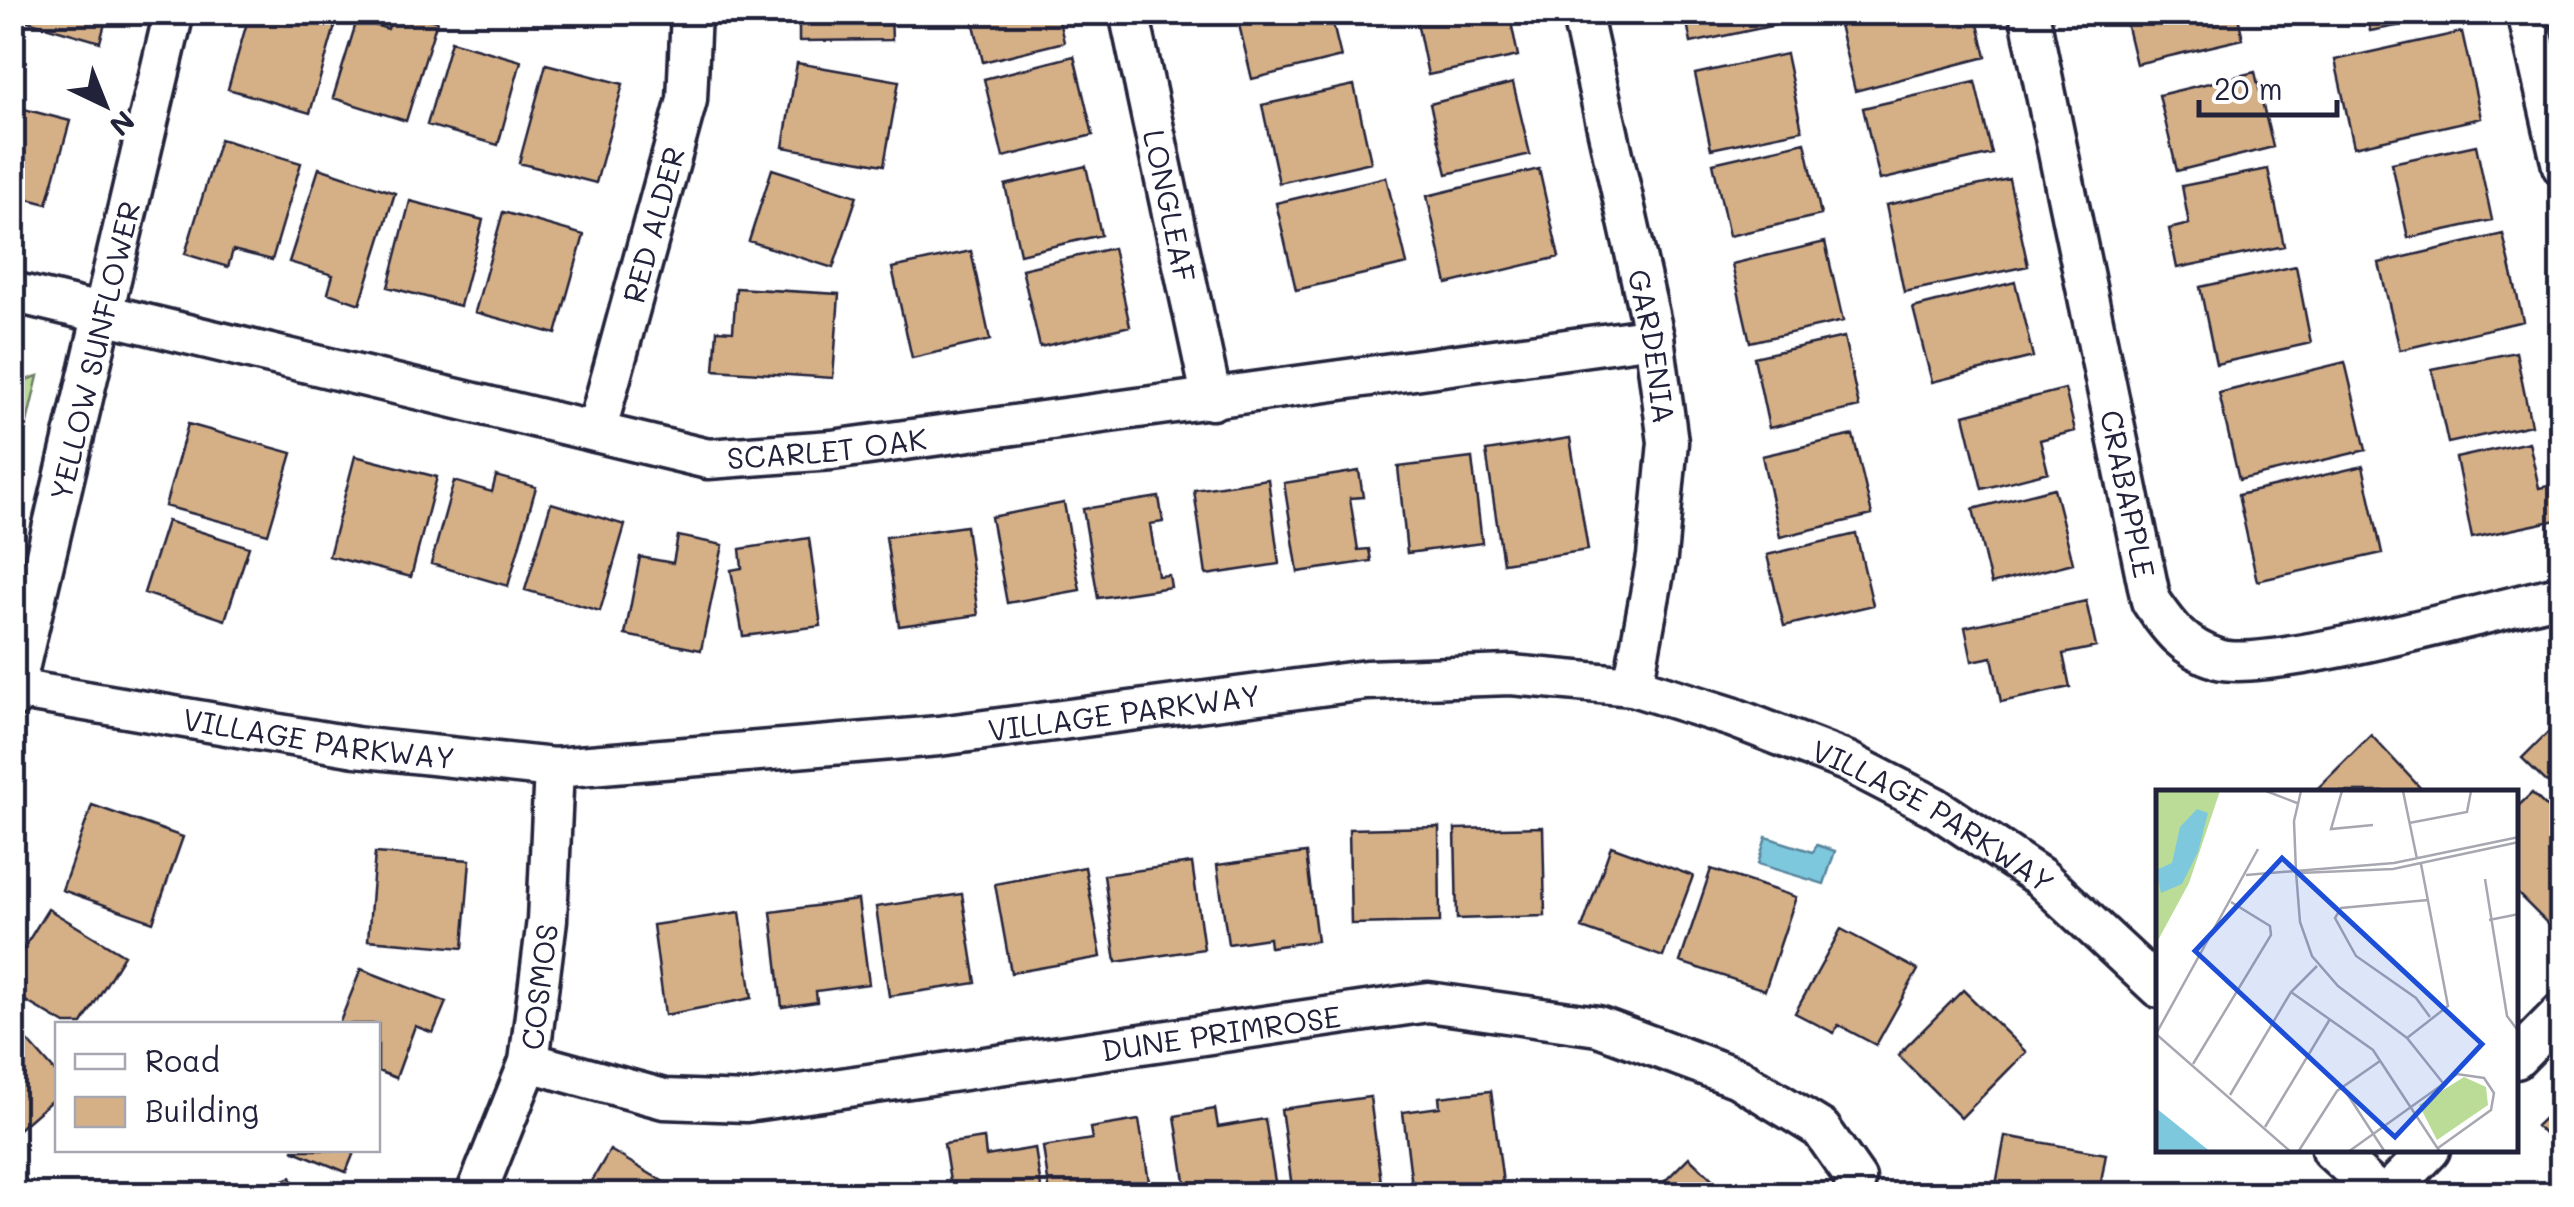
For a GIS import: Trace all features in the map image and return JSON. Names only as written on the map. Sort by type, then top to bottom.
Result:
[{"type":"street","name":"YELLOW SUNFLOWER","points":[[14,694],[174,12]]},
{"type":"street","name":"RED ALDER","points":[[596,432],[687,100],[691,12]]},
{"type":"street","name":"LONGLEAF","points":[[1130,12],[1212,400]]},
{"type":"street","name":"GARDENIA","points":[[1581,12],[1654,337],[1668,442],[1657,557],[1633,686]]},
{"type":"street","name":"CRABAPPLE","points":[[2029,12],[2151,601],[2178,641],[2221,660],[2292,656],[2562,594]]},
{"type":"street","points":[[2527,12],[2562,166]]},
{"type":"street","name":"SCARLET OAK","points":[[12,292],[708,459],[821,451],[1654,337]]},
{"type":"street","name":"VILLAGE PARKWAY","points":[[14,694],[356,747],[554,768],[939,736],[1366,680],[1512,674],[1633,686],[1732,717],[1846,761],[1935,807],[2040,877],[2156,985]]},
{"type":"street","name":"COSMOS","points":[[476,1194],[528,1062],[547,920],[554,768]]},
{"type":"street","name":"DUNE PRIMROSE","points":[[528,1062],[664,1099],[746,1102],[1428,1002],[1598,1026],[1738,1078],[1821,1129],[1856,1179],[1854,1194]]},
{"type":"street","points":[[2519,1056],[2562,1012]]},
{"type":"street","points":[[2333,1152],[2383,1194],[2428,1152]]},
{"type":"green space","points":[[13,375],[20,382],[38,376],[13,482]]},
{"type":"water","points":[[1766,837],[1813,852],[1817,845],[1835,851],[1824,884],[1758,864]]},
{"type":"building","points":[[26,12],[108,12],[100,42],[24,20]]},
{"type":"building","points":[[250,12],[339,12],[310,113],[228,89]]},
{"type":"building","points":[[393,12],[437,21],[406,121],[333,98],[357,20],[388,29]]},
{"type":"building","points":[[799,12],[891,12],[892,40],[799,41]]},
{"type":"building","points":[[971,12],[1057,12],[1064,42],[983,62]]},
{"type":"building","points":[[1236,12],[1330,12],[1341,57],[1252,79]]},
{"type":"building","points":[[1415,12],[1509,12],[1518,56],[1428,75]]},
{"type":"building","points":[[1685,12],[1778,12],[1780,24],[1691,43]]},
{"type":"building","points":[[1836,12],[1975,12],[1986,57],[1855,91]]},
{"type":"building","points":[[2148,12],[2237,12],[2243,39],[2136,64],[2126,23],[2150,18]]},
{"type":"building","points":[[2366,12],[2443,12],[2444,17],[2370,31]]},
{"type":"building","points":[[2462,32],[2481,118],[2354,147],[2335,60]]},
{"type":"building","points":[[451,41],[521,61],[498,145],[427,125]]},
{"type":"building","points":[[1786,54],[1802,130],[1711,149],[1695,74]]},
{"type":"building","points":[[1074,56],[1093,135],[1003,157],[984,79]]},
{"type":"building","points":[[797,63],[899,81],[884,165],[783,147]]},
{"type":"building","points":[[546,64],[623,84],[596,183],[519,163]]},
{"type":"building","points":[[2255,72],[2273,147],[2177,171],[2159,95]]},
{"type":"building","points":[[1975,82],[1992,154],[1880,180],[1863,108]]},
{"type":"building","points":[[1513,83],[1530,154],[1447,174],[1430,104]]},
{"type":"building","points":[[1354,85],[1371,162],[1279,183],[1262,105]]},
{"type":"building","points":[[12,106],[70,121],[47,204],[12,195]]},
{"type":"building","points":[[220,139],[301,163],[272,260],[233,250],[228,267],[185,254]]},
{"type":"building","points":[[1805,142],[1821,215],[1729,236],[1713,163]]},
{"type":"building","points":[[2476,145],[2492,220],[2408,238],[2392,163]]},
{"type":"building","points":[[1086,166],[1101,235],[1020,254],[1005,185]]},
{"type":"building","points":[[319,168],[395,193],[360,304],[328,293],[333,275],[289,262]]},
{"type":"building","points":[[772,169],[857,196],[833,268],[749,241]]},
{"type":"building","points":[[1539,169],[1559,257],[1447,284],[1427,196]]},
{"type":"building","points":[[2268,169],[2284,246],[2177,268],[2169,229],[2189,224],[2182,186]]},
{"type":"building","points":[[1386,177],[1407,264],[1296,290],[1276,203]]},
{"type":"building","points":[[2009,179],[2028,266],[1904,292],[1886,205]]},
{"type":"building","points":[[410,201],[483,220],[460,306],[388,287]]},
{"type":"building","points":[[503,212],[584,235],[556,334],[475,312]]},
{"type":"building","points":[[2503,234],[2523,321],[2400,350],[2379,263]]},
{"type":"building","points":[[1825,242],[1843,321],[1750,342],[1732,264]]},
{"type":"building","points":[[1113,248],[1130,326],[1040,347],[1022,269]]},
{"type":"building","points":[[971,251],[990,340],[912,358],[892,268]]},
{"type":"building","points":[[2296,266],[2311,343],[2216,364],[2200,287]]},
{"type":"building","points":[[2015,282],[2033,357],[1932,382],[1913,308]]},
{"type":"building","points":[[736,288],[839,294],[833,378],[714,370],[717,330],[733,331]]},
{"type":"building","points":[[1844,337],[1859,407],[1769,428],[1754,357]]},
{"type":"building","points":[[2516,352],[2531,425],[2448,443],[2432,369]]},
{"type":"building","points":[[2345,362],[2366,450],[2239,480],[2219,393]]},
{"type":"building","points":[[2065,389],[2075,431],[2040,440],[2048,472],[1982,489],[1964,415]]},
{"type":"building","points":[[188,424],[292,453],[268,534],[165,506]]},
{"type":"building","points":[[1853,435],[1872,515],[1780,537],[1762,456]]},
{"type":"building","points":[[1570,438],[1588,550],[1503,563],[1486,451]]},
{"type":"building","points":[[2529,442],[2539,488],[2562,483],[2562,519],[2472,538],[2456,458]]},
{"type":"building","points":[[355,456],[437,477],[411,577],[329,556]]},
{"type":"building","points":[[1472,458],[1482,543],[1407,553],[1398,467]]},
{"type":"building","points":[[2363,466],[2382,553],[2257,581],[2238,495]]},
{"type":"building","points":[[1359,471],[1363,497],[1350,498],[1358,550],[1369,549],[1371,561],[1298,572],[1284,483]]},
{"type":"building","points":[[496,476],[536,487],[508,586],[431,564],[454,481],[492,492]]},
{"type":"building","points":[[1268,479],[1279,564],[1206,575],[1194,490]]},
{"type":"building","points":[[2054,488],[2073,563],[1991,584],[1973,509]]},
{"type":"building","points":[[1159,497],[1163,522],[1150,524],[1158,576],[1169,575],[1171,587],[1098,598],[1083,509]]},
{"type":"building","points":[[551,503],[625,525],[600,611],[525,590]]},
{"type":"building","points":[[1064,503],[1080,590],[1007,603],[991,517]]},
{"type":"building","points":[[167,521],[249,547],[225,620],[144,593]]},
{"type":"building","points":[[966,526],[978,615],[899,626],[886,537]]},
{"type":"building","points":[[1856,534],[1873,605],[1784,626],[1767,555]]},
{"type":"building","points":[[678,536],[723,545],[701,650],[625,635],[640,557],[673,563]]},
{"type":"building","points":[[809,538],[821,626],[743,636],[731,570],[742,568],[740,549]]},
{"type":"building","points":[[2086,601],[2096,647],[2063,654],[2070,687],[2001,702],[1992,657],[1972,661],[1965,627]]},
{"type":"building","points":[[2562,718],[2562,797],[2522,758]]},
{"type":"building","points":[[2371,735],[2422,790],[2316,790]]},
{"type":"building","points":[[2532,793],[2562,822],[2562,910],[2548,924],[2519,895],[2519,805]]},
{"type":"building","points":[[92,805],[183,837],[153,922],[62,890]]},
{"type":"building","points":[[1439,827],[1440,922],[1351,924],[1349,829]]},
{"type":"building","points":[[1543,827],[1545,916],[1457,919],[1455,829]]},
{"type":"building","points":[[1611,846],[1693,876],[1663,957],[1582,928]]},
{"type":"building","points":[[375,853],[470,860],[463,948],[368,940]]},
{"type":"building","points":[[1306,853],[1317,941],[1270,947],[1269,938],[1228,944],[1217,865]]},
{"type":"building","points":[[1192,863],[1204,949],[1116,962],[1104,875]]},
{"type":"building","points":[[1085,867],[1101,957],[1011,973],[995,884]]},
{"type":"building","points":[[1711,869],[1796,897],[1765,990],[1680,962]]},
{"type":"building","points":[[962,894],[976,983],[889,996],[876,907]]},
{"type":"building","points":[[858,900],[869,984],[816,991],[817,1002],[782,1007],[771,912]]},
{"type":"building","points":[[48,909],[124,955],[83,1022],[62,1022],[12,993],[12,967]]},
{"type":"building","points":[[740,912],[752,998],[665,1015],[653,925]]},
{"type":"building","points":[[1841,929],[1918,970],[1876,1045],[1838,1025],[1834,1033],[1795,1013]]},
{"type":"building","points":[[361,969],[446,1002],[433,1033],[415,1026],[396,1078],[380,1072],[380,1022],[340,1022]]},
{"type":"building","points":[[1963,990],[2026,1052],[1961,1118],[1898,1055]]},
{"type":"building","points":[[12,1023],[55,1072],[55,1098],[12,1135]]},
{"type":"building","points":[[1491,1091],[1503,1183],[1413,1194],[1403,1112],[1440,1107],[1439,1097]]},
{"type":"building","points":[[1370,1097],[1381,1182],[1293,1194],[1281,1109]]},
{"type":"building","points":[[2562,1101],[2562,1152],[2536,1126]]},
{"type":"building","points":[[1215,1109],[1218,1127],[1265,1119],[1277,1194],[1187,1194],[1175,1116]]},
{"type":"building","points":[[1139,1120],[1151,1194],[1050,1194],[1043,1147],[1092,1139],[1090,1128]]},
{"type":"building","points":[[2005,1136],[2106,1154],[2099,1194],[2009,1194],[2010,1188],[1996,1185]]},
{"type":"building","points":[[984,1138],[986,1156],[1035,1148],[1042,1194],[952,1194],[944,1144]]},
{"type":"building","points":[[610,1150],[684,1194],[584,1194]]},
{"type":"building","points":[[297,1152],[354,1152],[346,1172]]},
{"type":"building","points":[[1689,1157],[1728,1194],[1652,1194]]},
{"type":"building","points":[[291,1177],[298,1194],[249,1194]]}]
